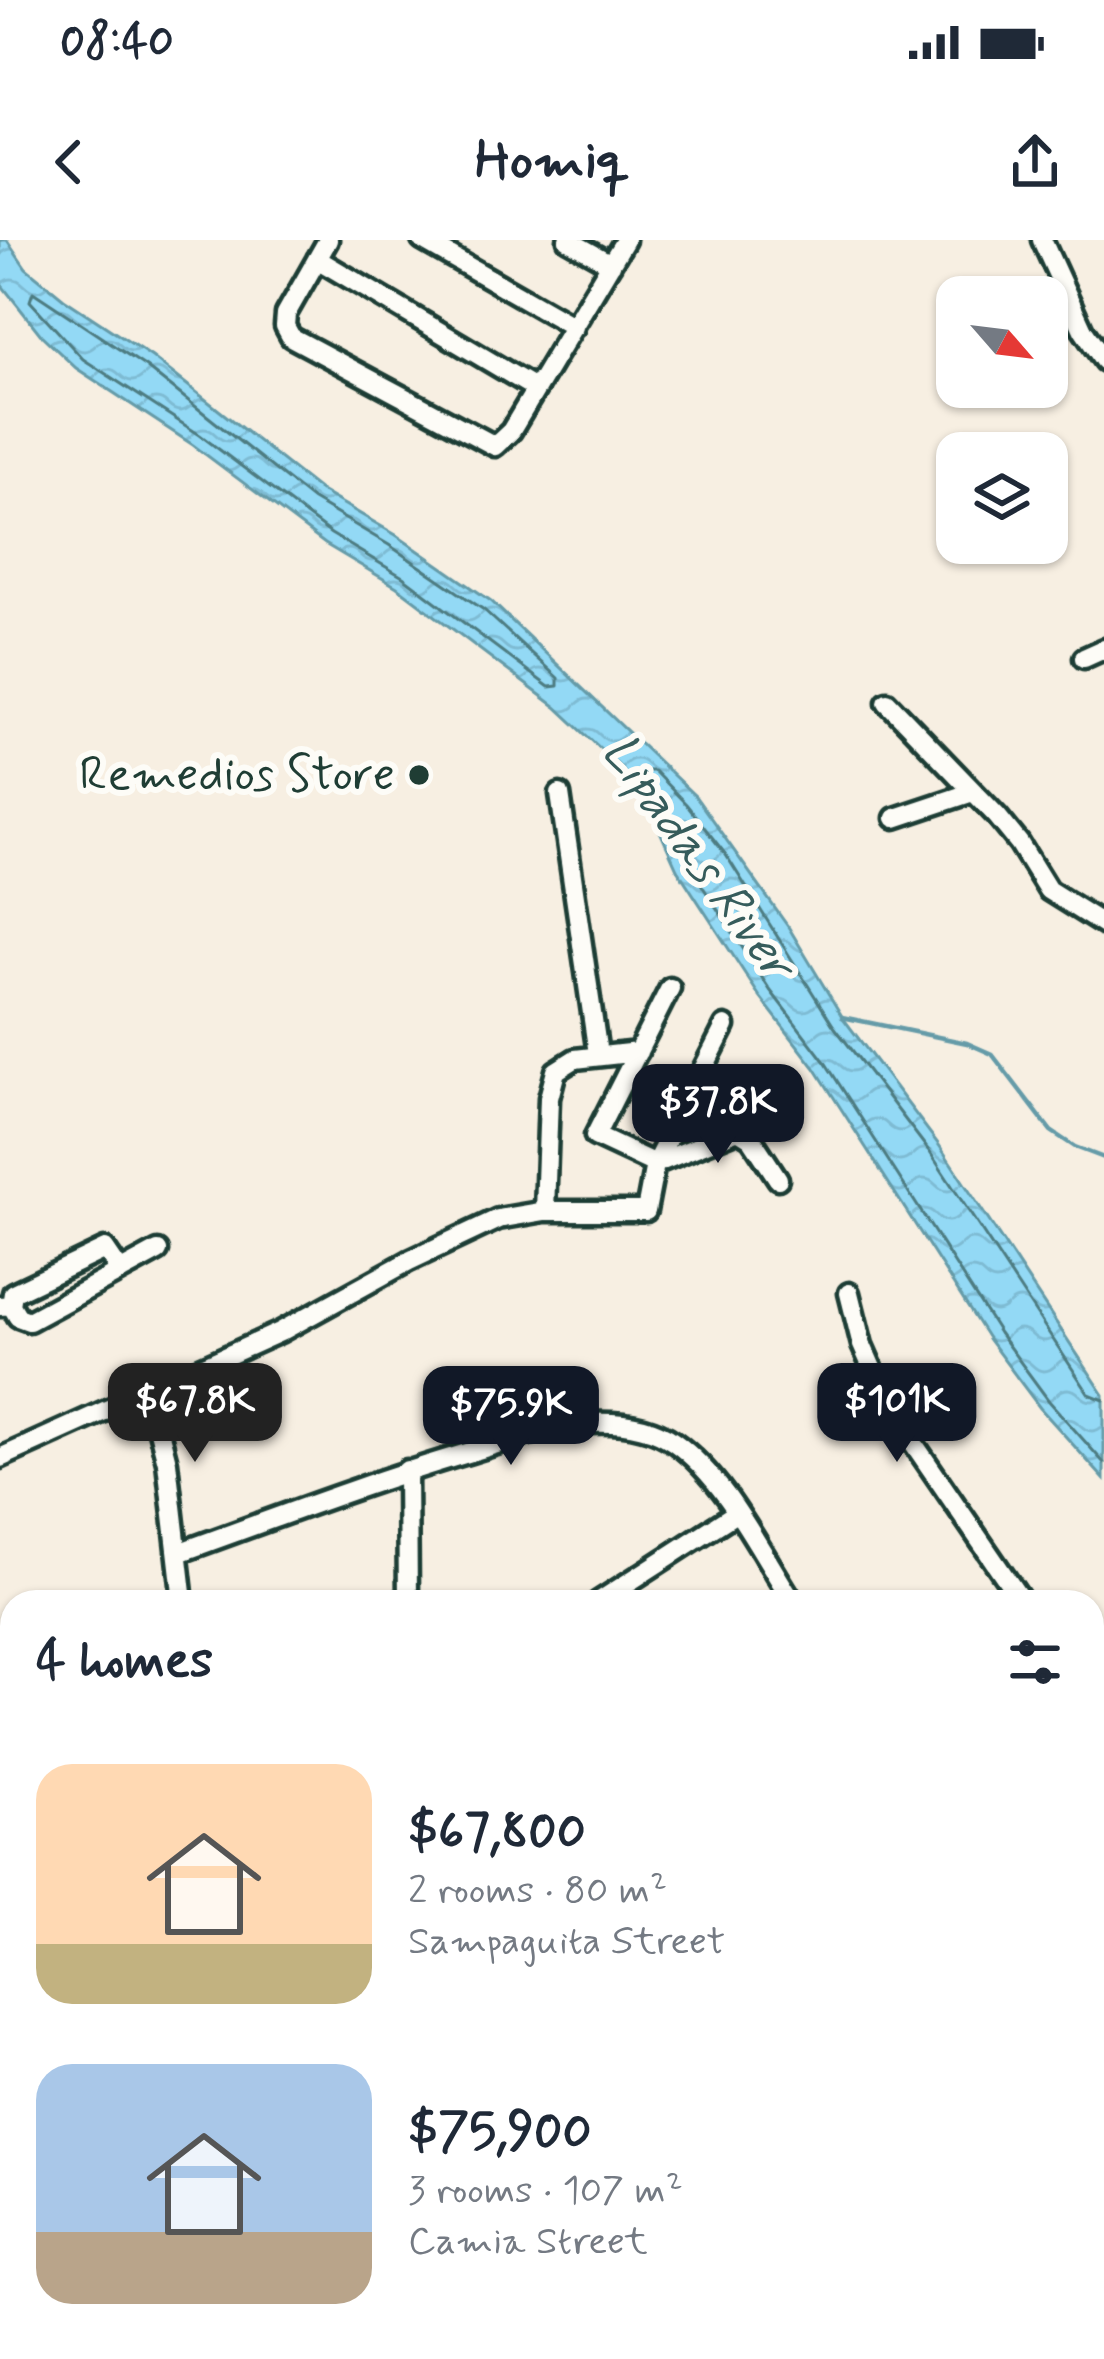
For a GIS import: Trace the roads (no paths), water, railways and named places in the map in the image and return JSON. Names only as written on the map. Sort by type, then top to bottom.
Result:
[{"type":"street","points":[[328,240],[286,314],[285,326],[301,344],[495,446],[506,438],[625,240]]},
{"type":"street","points":[[422,240],[574,327]]},
{"type":"street","points":[[568,240],[611,264]]},
{"type":"street","points":[[1042,240],[1083,329],[1104,361]]},
{"type":"street","points":[[317,259],[536,389]]},
{"type":"street","points":[[1084,658],[1104,649]]},
{"type":"street","points":[[887,702],[1019,843],[1048,890],[1104,925]]},
{"type":"street","points":[[895,818],[973,792]]},
{"type":"street","points":[[560,794],[598,1054]]},
{"type":"street","points":[[670,988],[595,1136],[655,1164],[738,1130],[751,1138],[778,1179]]},
{"type":"street","points":[[0,1457],[280,1332],[472,1230],[518,1212],[646,1211],[655,1164],[724,1027]]},
{"type":"street","points":[[545,1210],[551,1082],[564,1063],[598,1054],[638,1052]]},
{"type":"street","points":[[120,1271],[105,1249],[13,1293],[5,1306],[29,1321],[158,1251]]},
{"type":"street","points":[[849,1293],[862,1345],[890,1408],[1014,1590]]},
{"type":"street","points":[[149,1391],[167,1462],[182,1590]]},
{"type":"street","points":[[178,1553],[407,1471],[574,1424],[626,1424],[670,1439],[698,1464],[785,1590]]},
{"type":"street","points":[[407,1471],[408,1590]]},
{"type":"street","points":[[617,1590],[736,1513]]},
{"type":"water","name":"Lipadas River","points":[[0,240],[7,240],[26,268],[64,299],[152,357],[321,491],[396,535],[491,601],[695,796],[789,928],[843,1018],[939,1145],[1104,1395],[1104,1479],[1040,1408],[989,1340],[815,1068],[760,997],[677,869],[645,798],[620,767],[556,707],[397,587],[325,544],[193,445],[76,368],[41,335],[0,283]]},
{"type":"waterway","points":[[842,1017],[967,1043],[992,1054],[1051,1131],[1104,1158]]},
{"type":"place","name":"Remedios Store","points":[[419,775]]}]
